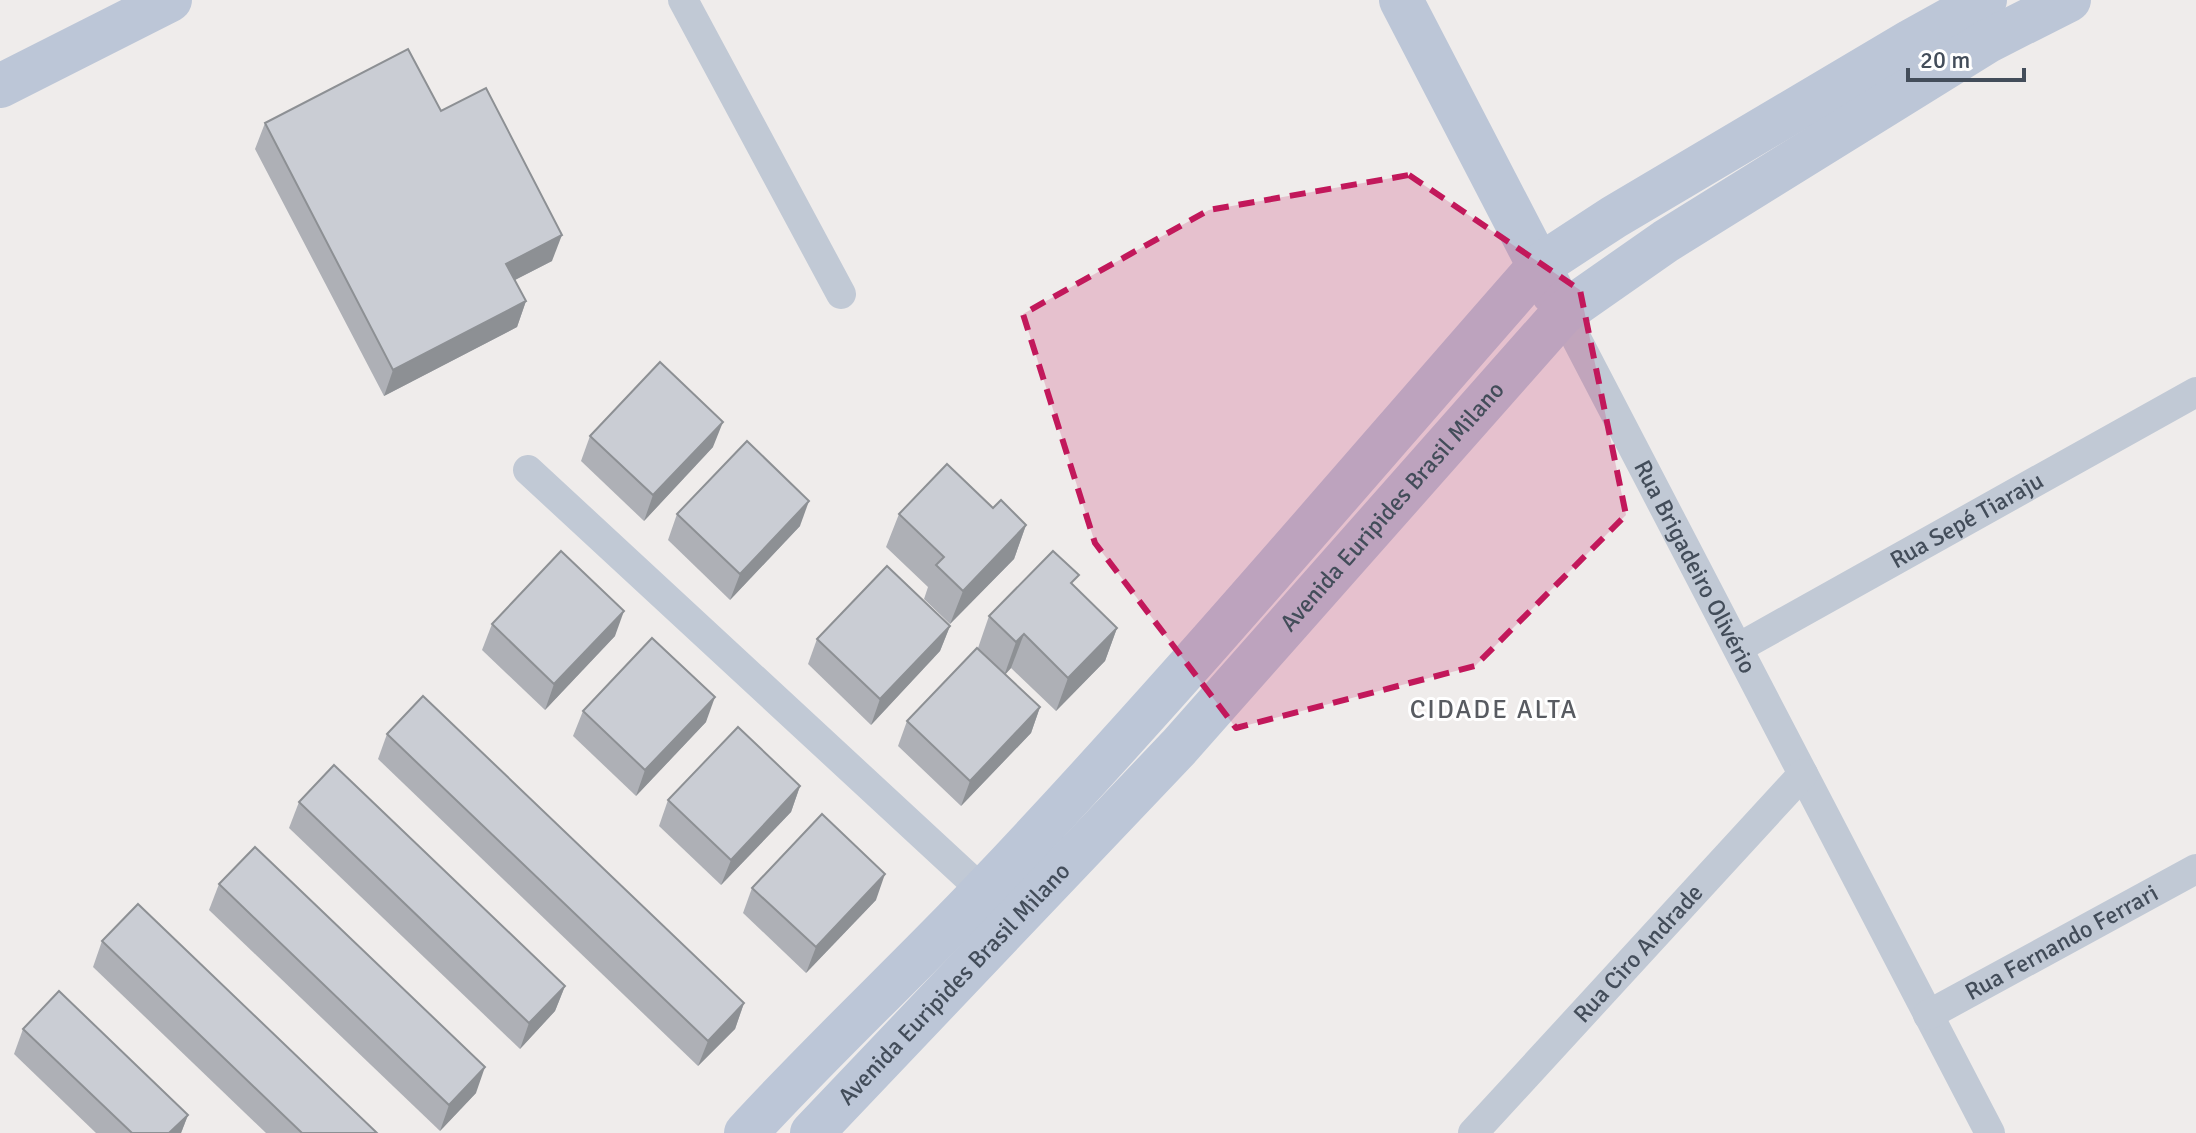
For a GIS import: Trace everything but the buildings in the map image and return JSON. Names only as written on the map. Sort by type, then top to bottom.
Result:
[{"type":"main road","points":[[0,86],[170,0]]},
{"type":"main road","name":"Rua Brigadeiro Olivério","points":[[1401,0],[1563,313]]},
{"type":"main road","name":"Avenida Euripides Brasil Milano","points":[[746,1133],[792,1082],[983,891],[1144,714],[1539,266],[1614,217],[1981,16],[2069,0]]},
{"type":"main road","name":"Avenida Euripides Brasil Milano","points":[[821,1123],[1179,747],[1563,313],[1981,16]]},
{"type":"main road","points":[[1144,714],[1179,747]]},
{"type":"main road","points":[[792,1082],[821,1123]]},
{"type":"street","points":[[683,0],[841,294]]},
{"type":"street","name":"Rua Brigadeiro Olivério","points":[[1563,313],[1990,1133]]},
{"type":"street","name":"Rua Sepé Tiaraju","points":[[1738,648],[2196,392]]},
{"type":"street","points":[[528,470],[983,891]]},
{"type":"street","name":"Rua Ciro Andrade","points":[[1473,1133],[1803,774]]},
{"type":"street","name":"Rua Fernando Ferrari","points":[[1928,1015],[2196,869]]},
{"type":"highlighted area","points":[[1409,175],[1580,290],[1626,515],[1475,666],[1236,728],[1095,543],[1023,314],[1209,210]]},
{"type":"district","name":"CIDADE ALTA","points":[[1494,709]]}]
